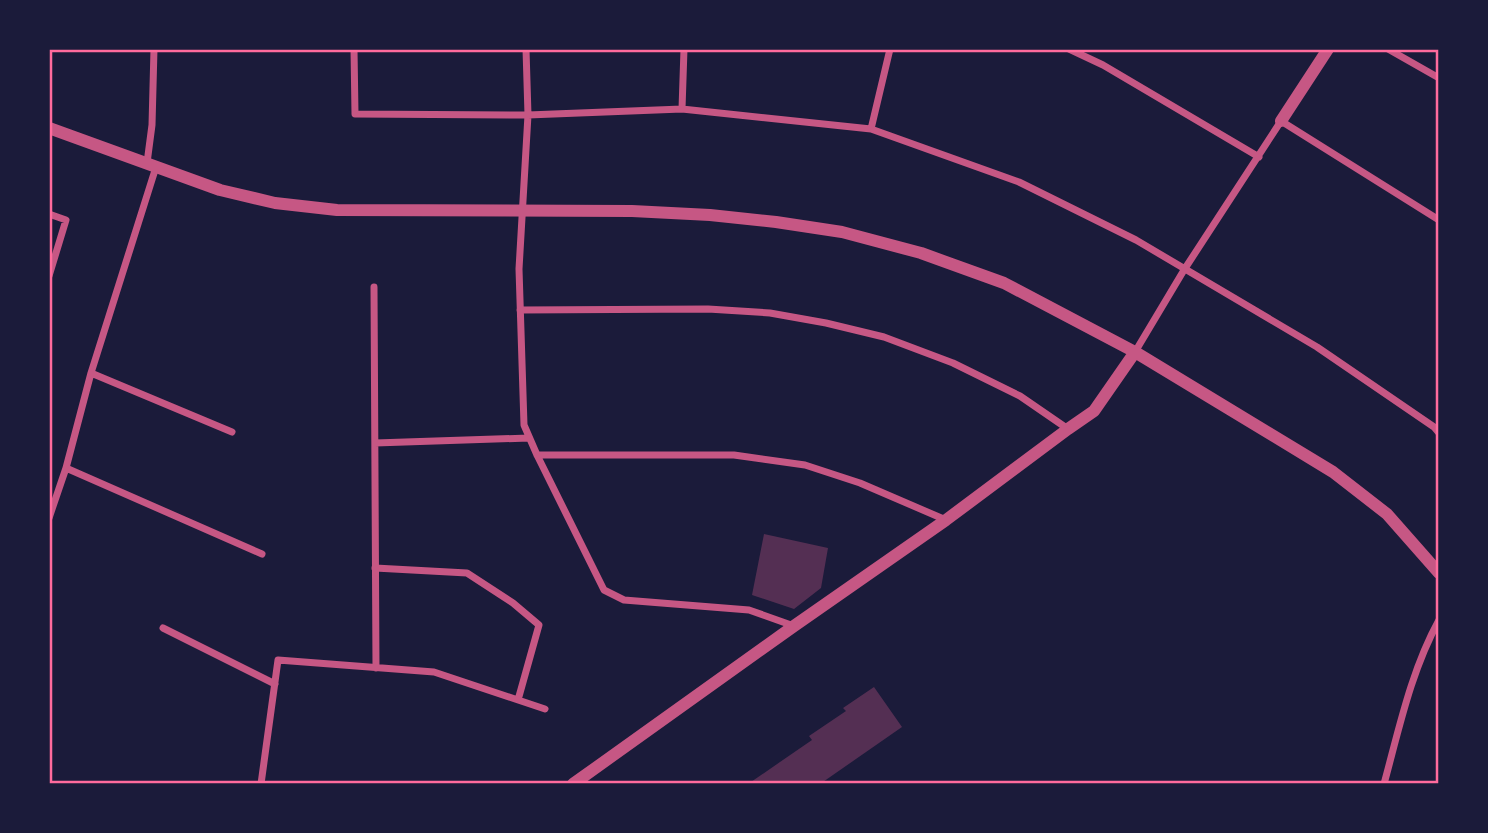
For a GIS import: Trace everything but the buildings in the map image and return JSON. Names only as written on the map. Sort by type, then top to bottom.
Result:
[{"type":"street","points":[[49,518],[66,468],[152,165],[154,49]]},
{"type":"street","points":[[354,49],[355,114],[528,115],[682,109],[872,129],[1019,183],[1136,240],[1317,347],[1439,433]]},
{"type":"street","points":[[526,49],[528,115],[519,270],[524,425],[529,438],[604,590],[624,600],[749,610],[794,626]]},
{"type":"street","points":[[682,109],[684,49]]},
{"type":"street","points":[[872,129],[890,49]]},
{"type":"street","points":[[1069,49],[1103,65],[1259,157]]},
{"type":"street","points":[[1388,49],[1439,78]]},
{"type":"street","points":[[573,784],[946,520],[1094,411],[1135,352],[1324,50]]},
{"type":"street","points":[[1281,121],[1439,220]]},
{"type":"street","points":[[49,128],[220,190],[275,203],[337,210],[632,211],[710,215],[842,232],[921,253],[1004,283],[1135,352],[1333,472],[1387,514],[1439,573]]},
{"type":"street","points":[[49,214],[66,220],[49,275]]},
{"type":"street","points":[[374,287],[376,668]]},
{"type":"street","points":[[520,310],[708,309],[770,313],[826,323],[884,337],[953,363],[1020,396],[1068,429]]},
{"type":"street","points":[[92,373],[232,432]]},
{"type":"street","points":[[375,443],[529,438]]},
{"type":"street","points":[[537,455],[734,455],[805,465],[860,482],[946,520]]},
{"type":"street","points":[[66,468],[262,554]]},
{"type":"street","points":[[375,568],[467,573],[513,603],[539,625],[518,700]]},
{"type":"street","points":[[1384,784],[1415,672],[1439,620]]},
{"type":"street","points":[[163,628],[275,684]]},
{"type":"street","points":[[261,784],[278,660],[434,672],[545,709]]}]
